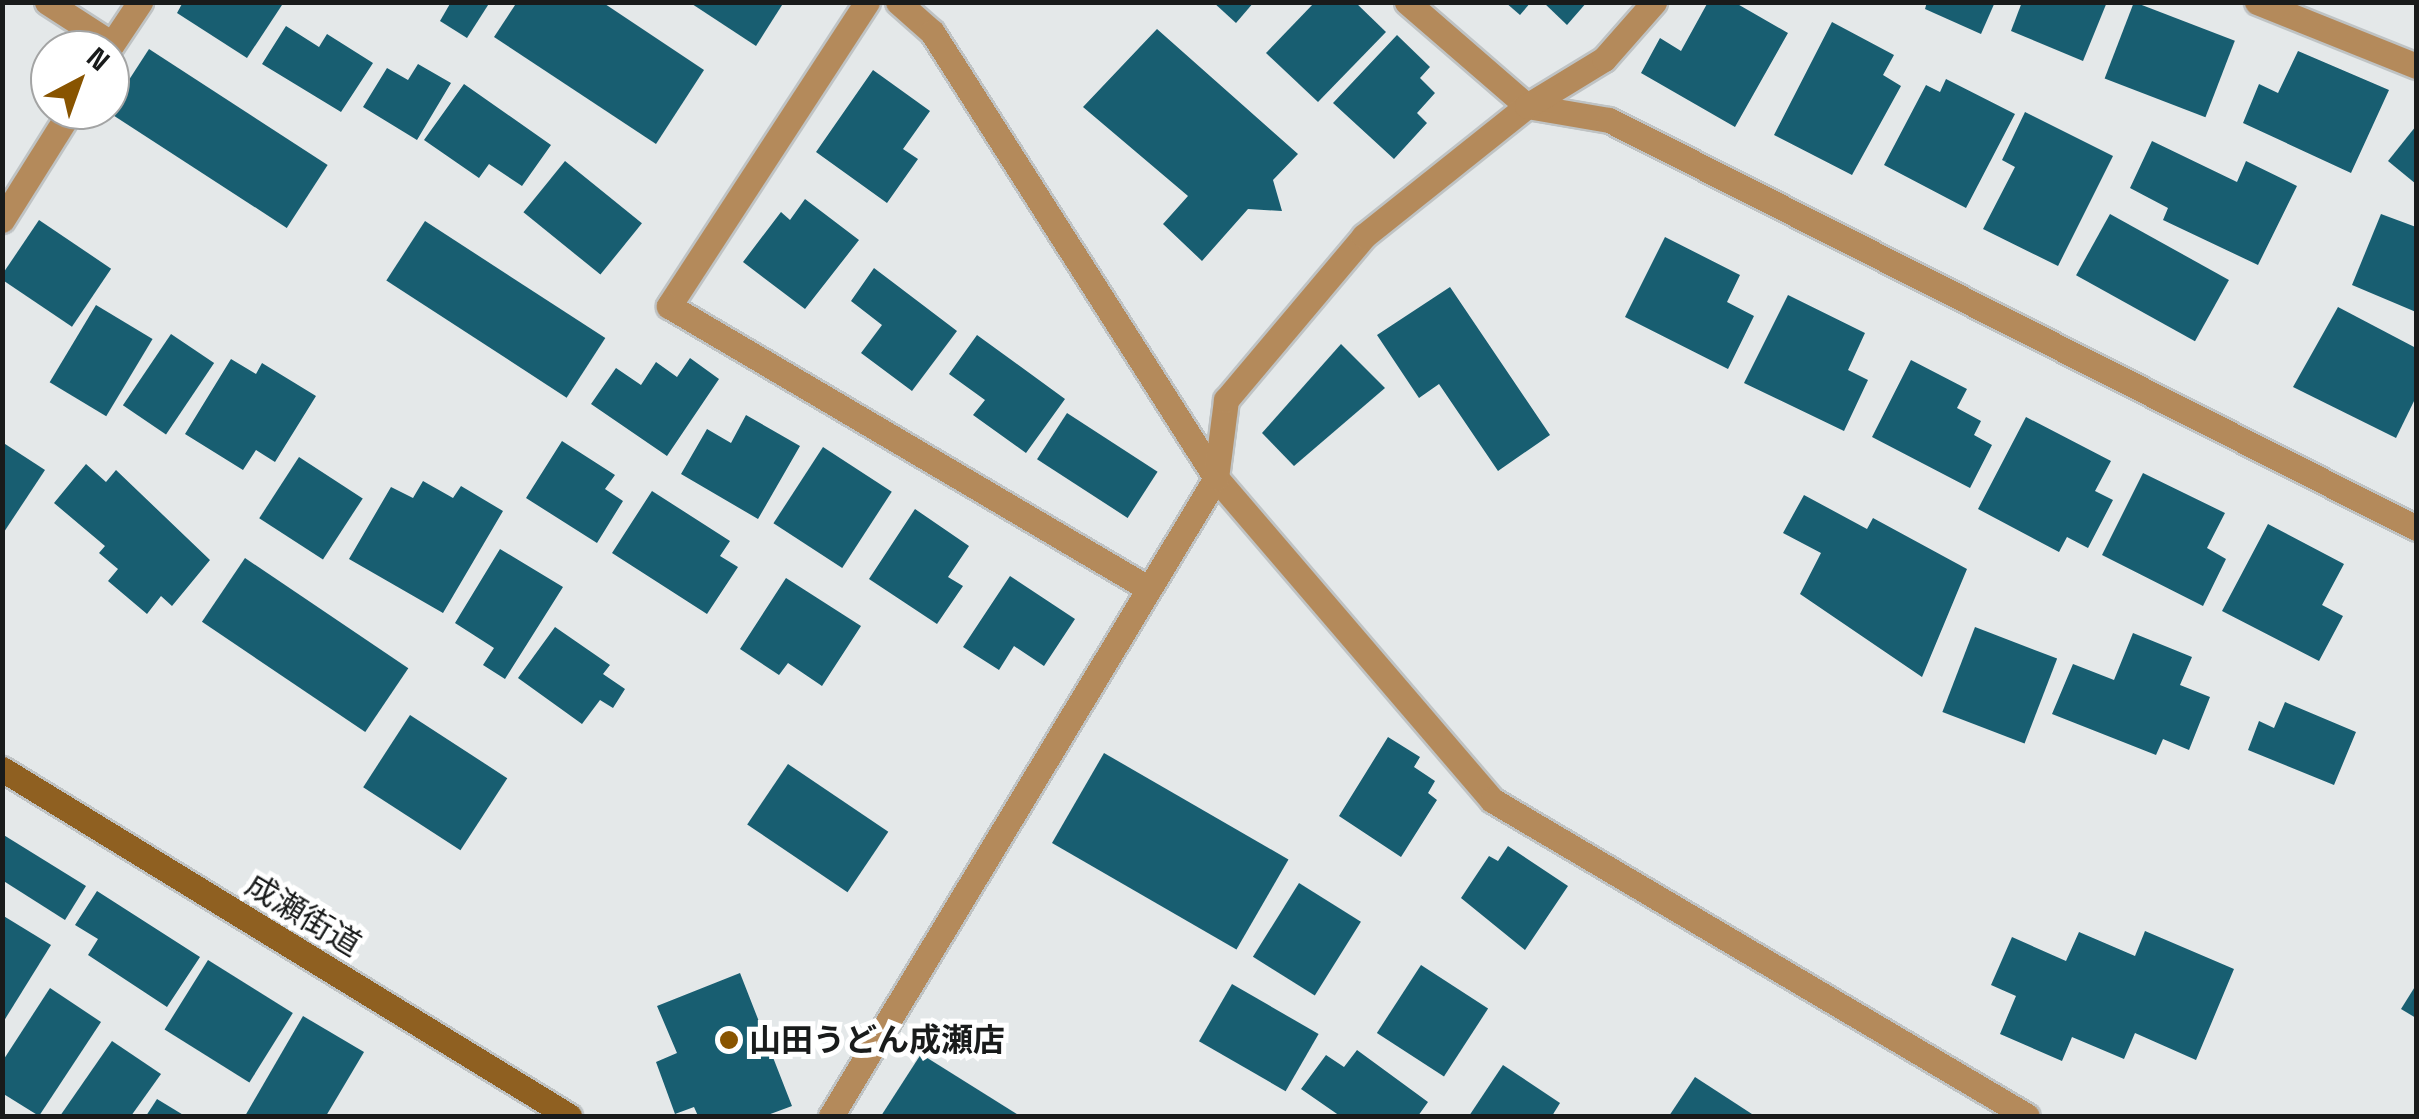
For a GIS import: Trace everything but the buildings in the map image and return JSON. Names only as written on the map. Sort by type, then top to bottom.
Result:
[{"type":"main road","name":"成瀬街道","points":[[2,769],[569,1116]]},
{"type":"street","points":[[47,2],[86,30]]},
{"type":"street","points":[[121,30],[140,2]]},
{"type":"street","points":[[866,2],[669,306],[1146,587]]},
{"type":"street","points":[[898,2],[932,32],[1216,478],[1492,800],[2026,1116]]},
{"type":"street","points":[[1407,2],[1526,106],[1609,120],[2416,528]]},
{"type":"street","points":[[832,1116],[1146,587],[1216,478],[1226,400],[1364,236],[1526,106],[1604,59],[1654,2]]},
{"type":"street","points":[[2257,2],[2416,66]]},
{"type":"street","points":[[2,220],[58,130]]},
{"type":"place","name":"山田うどん成瀬店","points":[[729,1040]]}]
